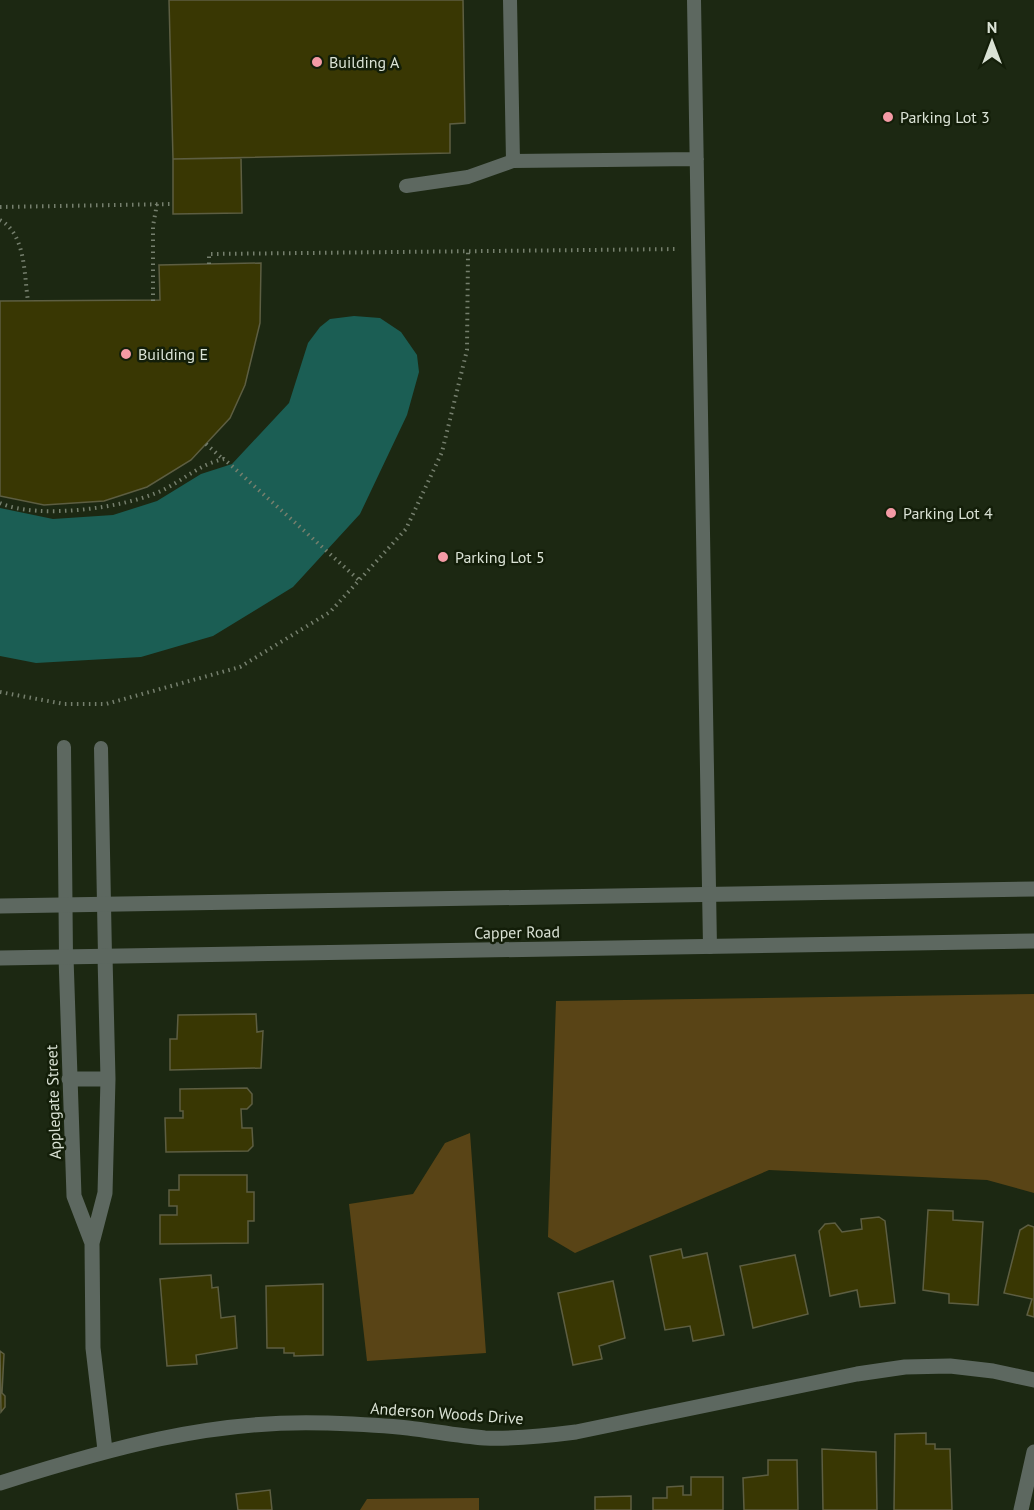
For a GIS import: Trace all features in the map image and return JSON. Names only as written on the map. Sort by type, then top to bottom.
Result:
[{"type":"street","points":[[0,906],[1034,889]]},
{"type":"street","name":"Capper Road","points":[[0,958],[1034,940]]},
{"type":"street","name":"Applegate Street","points":[[105,956],[108,1079],[105,1193],[92,1243],[93,1348],[105,1450]]},
{"type":"street","name":"Applegate Street","points":[[66,957],[74,1196],[92,1243]]},
{"type":"street","points":[[69,1079],[108,1079]]},
{"type":"street","name":"Anderson Woods Drive","points":[[0,1483],[105,1450],[186,1433],[250,1425],[323,1423],[405,1427],[484,1438],[532,1438],[576,1432],[857,1374],[905,1367],[950,1366],[993,1371],[1034,1380]]},
{"type":"street","points":[[1022,1510],[1034,1452]]},
{"type":"lane","points":[[510,0],[513,161]]},
{"type":"lane","points":[[694,0],[710,947]]},
{"type":"lane","points":[[406,186],[468,177],[513,161],[697,159]]},
{"type":"lane","points":[[64,747],[66,957]]},
{"type":"lane","points":[[101,748],[105,956]]},
{"type":"path","points":[[153,301],[153,226],[157,204]]},
{"type":"path","points":[[0,207],[173,204]]},
{"type":"path","points":[[0,220],[6,223],[19,239],[28,301]]},
{"type":"path","points":[[209,264],[209,254],[680,249]]},
{"type":"path","points":[[0,692],[64,704],[106,704],[240,667],[330,612],[406,529],[442,452],[467,350],[468,252]]},
{"type":"path","points":[[206,444],[359,580]]},
{"type":"path","points":[[0,503],[66,512],[111,506],[162,490],[204,463],[224,459]]},
{"type":"shaded area","points":[[1034,994],[1034,1193],[987,1180],[769,1170],[575,1253],[548,1237],[556,1001]]},
{"type":"shaded area","points":[[470,1133],[486,1353],[367,1361],[349,1204],[413,1194],[445,1143]]},
{"type":"shaded area","points":[[479,1498],[479,1510],[360,1510],[367,1499]]},
{"type":"water","points":[[354,316],[380,318],[401,332],[417,355],[419,372],[407,415],[360,514],[293,587],[213,636],[141,657],[36,663],[0,656],[0,508],[53,519],[113,515],[157,501],[201,474],[232,464],[289,403],[308,343],[320,327],[330,319]]},
{"type":"building","name":"Building A","points":[[169,0],[463,0],[465,123],[450,124],[450,153],[173,159]]},
{"type":"building","points":[[241,158],[242,213],[173,214],[173,159]]},
{"type":"building","name":"Building E","points":[[261,263],[260,323],[245,385],[230,418],[191,460],[147,487],[104,501],[44,505],[0,496],[0,301],[160,300],[159,265]]},
{"type":"building","points":[[256,1014],[257,1032],[263,1031],[261,1068],[170,1070],[170,1039],[177,1039],[178,1015]]},
{"type":"building","points":[[247,1088],[252,1094],[252,1104],[247,1109],[241,1109],[242,1128],[252,1128],[253,1146],[248,1151],[166,1152],[165,1118],[183,1118],[183,1111],[180,1111],[180,1089]]},
{"type":"building","points":[[179,1175],[247,1175],[247,1192],[254,1192],[254,1221],[248,1221],[248,1243],[160,1244],[160,1215],[177,1215],[177,1206],[169,1206],[169,1190],[179,1190]]},
{"type":"building","points":[[928,1210],[953,1211],[953,1220],[983,1222],[978,1305],[949,1303],[949,1294],[923,1290]]},
{"type":"building","points":[[879,1217],[885,1221],[895,1303],[860,1307],[857,1290],[830,1296],[819,1231],[825,1224],[835,1223],[842,1232],[862,1229],[861,1219]]},
{"type":"building","points":[[1028,1225],[1034,1227],[1034,1317],[1027,1315],[1032,1299],[1004,1293],[1020,1230]]},
{"type":"building","points":[[681,1249],[683,1258],[707,1253],[724,1335],[693,1341],[690,1326],[665,1330],[650,1256]]},
{"type":"building","points":[[795,1255],[808,1314],[753,1328],[740,1266]]},
{"type":"building","points":[[211,1275],[212,1288],[218,1287],[221,1318],[235,1316],[237,1348],[196,1355],[197,1364],[167,1366],[160,1279]]},
{"type":"building","points":[[613,1281],[625,1338],[599,1346],[602,1359],[573,1365],[558,1293]]},
{"type":"building","points":[[323,1284],[323,1355],[294,1356],[294,1353],[284,1353],[284,1348],[267,1348],[266,1286]]},
{"type":"building","points":[[0,1351],[4,1354],[2,1393],[5,1396],[5,1407],[1,1412]]},
{"type":"building","points":[[926,1433],[926,1444],[935,1444],[935,1449],[950,1449],[952,1510],[894,1510],[895,1434]]},
{"type":"building","points":[[822,1449],[876,1452],[877,1510],[823,1510]]},
{"type":"building","points":[[768,1460],[797,1460],[798,1510],[744,1510],[743,1478],[768,1475]]},
{"type":"building","points":[[691,1477],[723,1477],[723,1510],[653,1510],[653,1498],[667,1498],[667,1487],[683,1486],[683,1495],[691,1495]]},
{"type":"building","points":[[270,1490],[272,1510],[238,1510],[236,1494]]},
{"type":"building","points":[[631,1496],[631,1510],[595,1510],[595,1497]]},
{"type":"place","name":"Building A","points":[[317,62]]},
{"type":"place","name":"Parking Lot 3","points":[[888,117]]},
{"type":"place","name":"Building E","points":[[126,354]]},
{"type":"place","name":"Parking Lot 4","points":[[891,513]]},
{"type":"place","name":"Parking Lot 5","points":[[443,557]]}]
